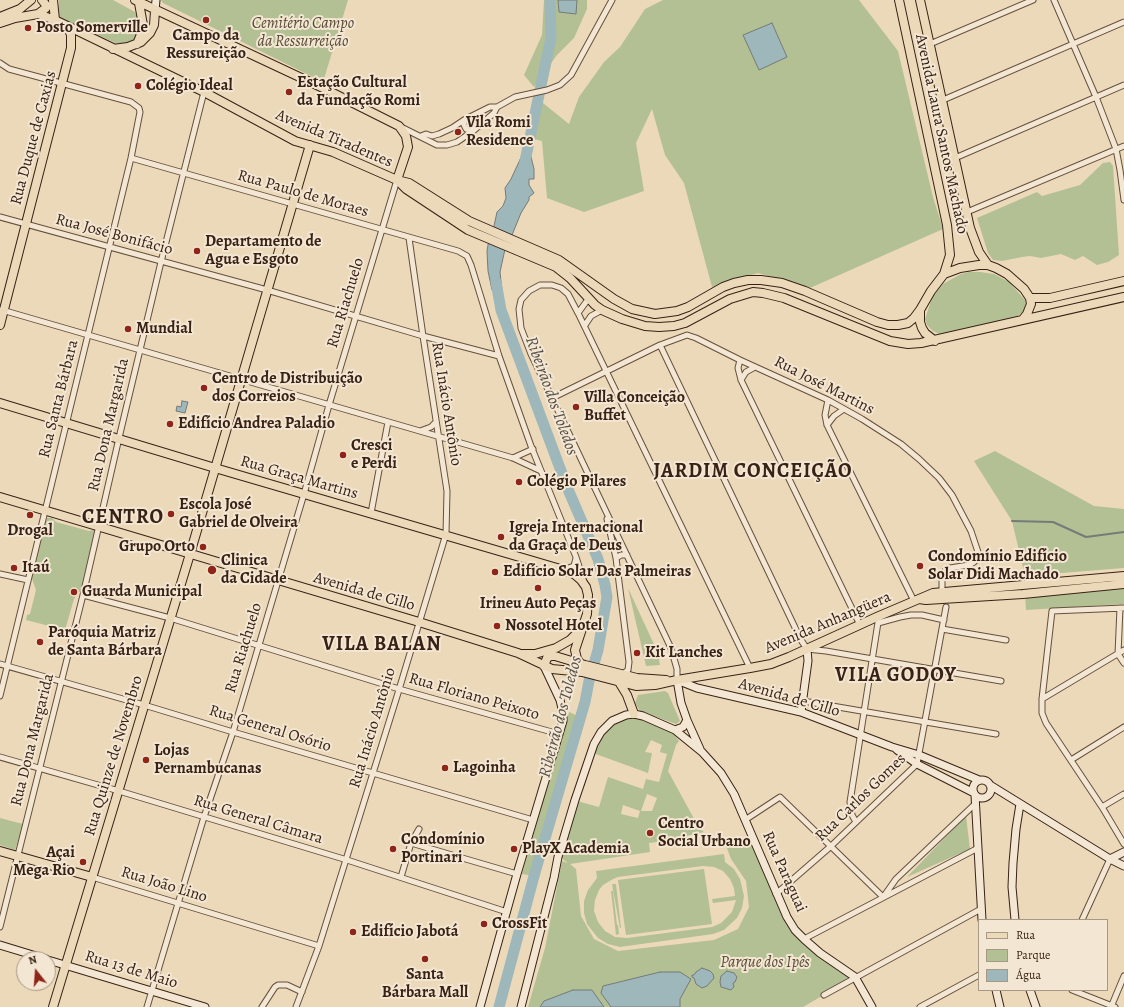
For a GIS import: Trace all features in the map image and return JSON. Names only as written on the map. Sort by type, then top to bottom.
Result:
[{"type":"main road","points":[[0,17],[20,9],[31,0]]},
{"type":"main road","points":[[38,14],[46,8],[46,5],[42,0]]},
{"type":"main road","points":[[53,0],[55,20]]},
{"type":"main road","points":[[112,49],[137,44],[150,34],[154,25],[156,0]]},
{"type":"main road","name":"Avenida Laura Santos Machado","points":[[899,0],[947,225],[950,255],[944,274]]},
{"type":"main road","name":"Avenida Laura Santos Machado","points":[[920,0],[956,158],[970,228],[977,248],[988,265]]},
{"type":"main road","points":[[137,1],[155,11],[325,89],[399,126],[406,136],[408,147],[396,180]]},
{"type":"main road","points":[[137,1],[143,25],[137,44]]},
{"type":"main road","name":"Avenida Tiradentes","points":[[0,23],[38,14],[55,20],[112,49],[204,92],[295,141],[333,152],[396,180],[406,189],[443,214],[480,231],[519,246]]},
{"type":"main road","name":"Rua Duque de Caxias","points":[[0,326],[2,310],[26,225],[72,48],[71,35],[68,27]]},
{"type":"main road","name":"Rua Quinze de Novembro","points":[[53,1007],[190,554],[310,145]]},
{"type":"main road","points":[[519,246],[556,267],[576,284],[595,305],[602,310],[634,324],[659,327],[674,326],[693,319],[730,299],[753,292],[763,293],[791,301],[890,341],[908,344],[935,341],[1023,319],[1124,297]]},
{"type":"main road","points":[[519,246],[559,260],[614,299],[632,309],[644,312],[655,314],[667,313],[688,307],[723,287],[734,283],[748,280],[761,280],[782,283],[877,322],[888,325],[898,325],[908,322],[914,318],[930,291],[944,274],[970,265],[988,265],[1007,274],[1017,281],[1030,298],[1030,309],[1023,319]]},
{"type":"main road","points":[[1030,298],[1050,298],[1124,281]]},
{"type":"main road","points":[[589,298],[600,294],[614,299]]},
{"type":"main road","points":[[920,310],[920,322],[922,328],[925,333],[935,341]]},
{"type":"main road","name":"Rua Graça Martins","points":[[0,403],[215,468],[446,534],[564,570],[574,574],[586,587]]},
{"type":"main road","name":"Avenida de Cillo","points":[[0,497],[419,622],[518,653],[544,666],[556,670],[583,667],[609,676],[621,678],[628,685],[646,686],[677,680],[697,688],[801,712],[892,747],[919,755],[979,780]]},
{"type":"main road","points":[[1023,589],[1124,576]]},
{"type":"main road","points":[[1023,589],[1124,584]]},
{"type":"main road","points":[[583,667],[577,658],[575,650],[589,604],[586,587]]},
{"type":"main road","name":"Avenida Anhangüera","points":[[677,680],[771,664],[860,625],[878,619],[929,594],[942,591],[1023,589]]},
{"type":"main road","name":"Avenida Anhangüera","points":[[916,600],[1023,589]]},
{"type":"main road","points":[[518,653],[535,654],[556,648],[570,640],[583,625]]},
{"type":"main road","points":[[801,712],[808,660],[807,649]]},
{"type":"main road","points":[[480,1007],[517,874],[563,720],[562,706],[558,692],[544,666],[547,658],[550,656],[555,656],[583,667]]},
{"type":"main road","points":[[520,1007],[554,878],[558,857],[594,744],[601,732],[612,721],[626,715],[634,714],[621,678]]},
{"type":"main road","name":"Rua Paraguai","points":[[677,680],[679,694],[687,720],[702,752]]},
{"type":"main road","name":"Rua Paraguai","points":[[634,714],[643,716],[675,730],[702,752],[721,772],[728,783],[745,820],[776,894],[795,930],[820,953],[855,977],[872,1007]]},
{"type":"main road","points":[[675,730],[683,727],[687,720]]},
{"type":"main road","name":"Avenida de Cillo","points":[[892,747],[917,764],[974,794]]},
{"type":"main road","points":[[982,919],[978,818],[973,787],[979,780],[986,781],[1020,804],[1124,866]]},
{"type":"main road","points":[[978,818],[985,796],[990,791],[990,785]]},
{"type":"main road","points":[[974,794],[978,796],[1004,794]]},
{"type":"main road","points":[[1015,919],[1012,887],[1012,863],[1020,804]]},
{"type":"main road","name":"Rua João Lino","points":[[0,851],[92,877]]},
{"type":"main road","points":[[1110,859],[1124,852]]},
{"type":"main road","name":"Rua 13 de Maio","points":[[0,945],[20,951]]},
{"type":"main road","name":"Rua 13 de Maio","points":[[56,962],[205,1007]]},
{"type":"main road","points":[[996,991],[1000,1007]]},
{"type":"main road","points":[[1030,991],[1036,1007]]},
{"type":"street","points":[[421,136],[426,134],[432,136],[439,134],[490,107],[497,107],[515,97],[547,90],[560,85],[571,75],[612,0]]},
{"type":"street","points":[[930,44],[1033,0]]},
{"type":"street","points":[[1054,0],[1096,97],[1116,149],[1124,200]]},
{"type":"street","points":[[943,100],[1072,43],[1124,22]]},
{"type":"street","points":[[0,63],[9,69],[62,83]]},
{"type":"street","name":"Rua Santa Bárbara","points":[[0,696],[140,117],[139,108],[131,102],[62,83]]},
{"type":"street","points":[[956,158],[1124,85]]},
{"type":"street","name":"Rua Dona Margarida","points":[[0,928],[62,682],[161,262],[204,92]]},
{"type":"street","points":[[399,126],[437,145],[447,145],[457,142],[473,131],[494,113],[497,107]]},
{"type":"street","points":[[464,120],[466,129],[473,131]]},
{"type":"street","points":[[967,212],[1124,146]]},
{"type":"street","name":"Rua Paulo de Moraes","points":[[131,158],[458,251],[467,256],[471,265],[499,356]]},
{"type":"street","name":"Rua Riachuelo","points":[[147,1007],[204,817],[233,732],[396,180]]},
{"type":"street","name":"Rua José Bonifácio","points":[[0,217],[108,248],[268,290],[423,336],[499,356]]},
{"type":"street","name":"Rua Inácio Antônio","points":[[296,1007],[320,946],[446,534],[446,491],[409,238]]},
{"type":"street","points":[[677,680],[677,669],[672,648],[531,354],[521,328],[519,313],[520,304],[526,294],[532,289],[544,284],[561,288],[568,294],[585,325],[750,668]]},
{"type":"street","points":[[578,312],[589,298]]},
{"type":"street","points":[[2,310],[513,458],[541,471]]},
{"type":"street","points":[[585,325],[591,316],[602,310]]},
{"type":"street","name":"Rua José Martins","points":[[552,398],[660,345],[682,336],[691,336],[828,400],[883,432],[919,459],[952,495],[963,514],[976,545],[978,558],[969,565],[946,570],[943,573],[942,591]]},
{"type":"street","points":[[660,345],[800,640],[807,649],[1001,681]]},
{"type":"street","points":[[499,356],[541,471],[576,557],[586,587]]},
{"type":"street","points":[[740,360],[738,368],[741,380],[860,625]]},
{"type":"street","points":[[741,380],[746,372],[755,367]]},
{"type":"street","points":[[828,400],[825,416],[827,425],[916,600]]},
{"type":"street","points":[[827,425],[834,416],[844,409]]},
{"type":"street","points":[[371,513],[388,422]]},
{"type":"street","points":[[419,431],[431,427],[436,422]]},
{"type":"street","points":[[513,458],[533,449]]},
{"type":"street","points":[[605,510],[616,558],[630,662],[628,670],[621,678]]},
{"type":"street","points":[[616,558],[627,555]]},
{"type":"street","points":[[564,570],[574,566],[576,557]]},
{"type":"street","points":[[0,574],[28,580]]},
{"type":"street","name":"Rua Floriano Peixoto","points":[[83,595],[170,618],[399,689],[559,734]]},
{"type":"street","name":"Rua Carlos Gomes","points":[[776,894],[830,846],[917,764],[946,607]]},
{"type":"street","points":[[1124,663],[1118,654],[1122,608],[1052,611],[1042,699],[1042,713],[1046,723],[1102,807],[1124,844]]},
{"type":"street","points":[[856,822],[852,815],[850,802],[878,619],[922,615],[944,620]]},
{"type":"street","points":[[942,629],[1006,640]]},
{"type":"street","points":[[1042,699],[1124,650]]},
{"type":"street","name":"Rua General Osório","points":[[0,664],[144,704],[233,732],[533,820]]},
{"type":"street","points":[[803,701],[996,734]]},
{"type":"street","points":[[1071,760],[1124,727]]},
{"type":"street","name":"Rua General Câmara","points":[[0,757],[119,791],[347,860],[507,912]]},
{"type":"street","points":[[1102,807],[1124,794]]},
{"type":"street","points":[[745,820],[780,797],[883,897]]},
{"type":"street","points":[[883,897],[896,879],[976,803]]},
{"type":"street","points":[[401,877],[411,843],[419,829]]},
{"type":"street","points":[[411,843],[517,874]]},
{"type":"street","points":[[804,939],[978,848]]},
{"type":"street","points":[[1082,919],[1110,859]]},
{"type":"street","name":"Rua João Lino","points":[[92,877],[320,946]]},
{"type":"street","points":[[824,995],[981,909]]},
{"type":"street","points":[[920,1007],[978,976]]},
{"type":"street","points":[[1074,991],[1112,1007],[1124,976]]},
{"type":"street","points":[[262,1007],[275,987],[278,985],[287,985],[302,992]]},
{"type":"green space","points":[[59,0],[113,0],[135,12],[139,22],[139,33],[132,42],[124,47],[59,17]]},
{"type":"green space","name":"Cemitério Campo da Ressurreição","points":[[161,0],[348,0],[323,82],[163,3]]},
{"type":"green space","points":[[544,0],[587,0],[587,9],[574,38],[557,55],[534,87],[524,75],[542,35]]},
{"type":"green space","points":[[663,0],[859,0],[898,51],[933,197],[943,229],[810,288],[758,273],[712,287],[684,183],[665,155],[652,109],[636,143],[644,191],[584,212],[547,198],[542,141],[530,138],[538,99],[569,124],[579,97],[604,62],[620,47],[645,9]]},
{"type":"green space","points":[[1110,162],[1113,166],[1119,255],[1108,262],[1097,265],[1083,256],[1075,260],[1061,254],[1041,258],[1030,256],[1002,261],[993,260],[988,253],[977,218],[1037,192],[1042,196],[1080,185],[1103,163]]},
{"type":"green space","points":[[969,272],[994,274],[1009,282],[1025,300],[1026,303],[1024,311],[1016,317],[941,335],[933,331],[927,325],[925,319],[932,298],[943,284],[961,274]]},
{"type":"green space","points":[[995,451],[1094,506],[1124,509],[1124,568],[1025,576],[1012,521],[974,461]]},
{"type":"green space","points":[[47,518],[52,518],[56,522],[89,531],[96,531],[82,590],[74,599],[65,630],[26,620],[27,615],[30,614],[36,590],[31,576]]},
{"type":"green space","points":[[1124,586],[1124,604],[1026,610],[1025,593]]},
{"type":"green space","points":[[628,588],[658,653],[660,665],[646,666]]},
{"type":"green space","points":[[665,691],[668,693],[680,721],[676,724],[640,711],[635,703],[638,695]]},
{"type":"green space","points":[[569,712],[580,717],[534,876],[522,874]]},
{"type":"green space","name":"Parque dos Ipês","points":[[633,716],[672,732],[679,741],[676,745],[668,771],[698,826],[704,832],[649,843],[650,852],[570,864],[576,869],[581,916],[594,939],[618,951],[714,940],[738,929],[749,907],[746,881],[731,859],[724,840],[750,837],[778,905],[790,927],[817,955],[853,978],[803,1007],[528,1007],[545,948],[562,861],[568,863],[560,857],[577,801],[599,807],[608,777],[643,789],[646,779],[659,782],[667,754],[660,752],[662,745],[651,740],[645,752],[652,753],[648,773],[593,753],[601,733],[614,722]],"holes":[[[647,794],[657,798],[652,811],[641,811]],[[623,805],[640,811],[638,818],[621,814]]]},
{"type":"green space","points":[[966,816],[970,849],[907,877]]},
{"type":"green space","points":[[0,818],[23,824],[15,850],[0,845]]},
{"type":"green space","points":[[724,854],[725,862],[734,869],[740,879],[744,896],[742,908],[737,918],[724,930],[713,934],[620,947],[608,944],[598,938],[587,924],[584,913],[584,901],[588,890],[597,878],[596,871]],"holes":[[[703,866],[714,867],[723,871],[730,879],[734,888],[735,896],[712,899],[713,903],[736,900],[732,912],[721,923],[712,927],[627,938],[615,937],[605,931],[598,922],[594,911],[595,900],[603,885],[613,879],[618,877]]]},
{"type":"green space","points":[[704,869],[712,924],[626,935],[618,880]]},
{"type":"green space","points":[[612,884],[616,884],[621,928],[620,928]]},
{"type":"green space","points":[[611,891],[613,891],[618,925],[619,934],[616,935]]},
{"type":"water","points":[[558,0],[577,0],[576,14],[559,12]]},
{"type":"water","points":[[772,23],[787,57],[759,70],[743,35]]},
{"type":"water","points":[[524,151],[530,153],[534,169],[534,179],[529,179],[529,185],[534,193],[529,197],[529,200],[521,213],[512,235],[507,240],[500,272],[502,291],[499,296],[492,290],[488,271],[487,251],[490,233],[494,226],[497,212],[503,206],[506,198],[505,188],[511,179]]},
{"type":"water","points":[[182,401],[188,402],[185,413],[176,411],[177,406],[181,407]]},
{"type":"water","points":[[532,887],[519,941],[520,945],[502,1007],[499,1007],[531,888]]},
{"type":"water","points":[[702,968],[710,971],[714,978],[707,986],[702,988],[696,984],[692,975]]},
{"type":"water","points":[[727,971],[734,973],[737,977],[733,983],[734,987],[731,990],[721,987],[721,976]]},
{"type":"water","points":[[660,972],[680,972],[691,979],[680,999],[680,1007],[611,1007],[601,993],[603,986]]},
{"type":"water","points":[[573,990],[592,990],[604,1007],[540,1007],[544,1001]]},
{"type":"waterway","name":"Ribeirão dos Toledos","points":[[524,166],[551,38],[550,0]]},
{"type":"waterway","name":"Ribeirão dos Toledos","points":[[496,282],[501,310],[567,487],[598,559],[607,597],[598,650],[589,681],[585,702],[534,876],[499,1007]]},
{"type":"waterway","points":[[1012,521],[1053,522],[1086,537],[1124,532]]},
{"type":"place","name":"Campo da Ressureição","points":[[206,20]]},
{"type":"place","name":"Posto Somerville","points":[[28,28]]},
{"type":"place","name":"Colégio Ideal","points":[[138,86]]},
{"type":"place","name":"Estação Cultural da Fundação Romi","points":[[289,92]]},
{"type":"place","name":"Vila Romi Residence","points":[[458,132]]},
{"type":"place","name":"Departamento de Agua e Esgoto","points":[[197,251]]},
{"type":"place","name":"Mundial","points":[[128,329]]},
{"type":"place","name":"Centro de Distribuição dos Correios","points":[[204,388]]},
{"type":"place","name":"Villa Conceição Buffet","points":[[576,407]]},
{"type":"place","name":"Edifício Andrea Paladio","points":[[170,424]]},
{"type":"place","name":"Cresci e Perdi","points":[[343,455]]},
{"type":"place","name":"Colégio Pilares","points":[[519,482]]},
{"type":"place","name":"Escola José Gabriel de Olveira","points":[[171,514]]},
{"type":"place","name":"Drogal","points":[[30,515]]},
{"type":"place","name":"Igreja Internacional da Graça de Deus","points":[[501,537]]},
{"type":"place","name":"Grupo Orto","points":[[203,547]]},
{"type":"place","name":"Condomínio Edifício Solar Didi Machado","points":[[920,566]]},
{"type":"place","name":"Itaú","points":[[14,568]]},
{"type":"place","name":"Clinica da Cidade","points":[[212,570]]},
{"type":"place","name":"Edifício Solar Das Palmeiras","points":[[495,572]]},
{"type":"place","name":"Irineu Auto Peças","points":[[538,588]]},
{"type":"place","name":"Guarda Municipal","points":[[74,592]]},
{"type":"place","name":"Nossotel Hotel","points":[[497,626]]},
{"type":"place","name":"Paróquia Matriz de Santa Bárbara","points":[[40,642]]},
{"type":"place","name":"Kit Lanches","points":[[637,653]]},
{"type":"place","name":"Lojas Pernambucanas","points":[[146,760]]},
{"type":"place","name":"Lagoinha","points":[[445,768]]},
{"type":"place","name":"Centro Social Urbano","points":[[650,833]]},
{"type":"place","name":"Condomínio Portinari","points":[[393,849]]},
{"type":"place","name":"PlayX Academia","points":[[514,849]]},
{"type":"place","name":"Açai Mega Rio","points":[[83,862]]},
{"type":"place","name":"CrossFit","points":[[484,924]]},
{"type":"place","name":"Edifício Jabotá","points":[[353,932]]},
{"type":"place","name":"Santa Bárbara Mall","points":[[425,959]]},
{"type":"district","name":"JARDIM CONCEIÇÃO","points":[[753,472]]},
{"type":"district","name":"CENTRO","points":[[123,518]]},
{"type":"district","name":"VILA BALAN","points":[[382,645]]},
{"type":"district","name":"VILA GODOY","points":[[896,676]]}]
